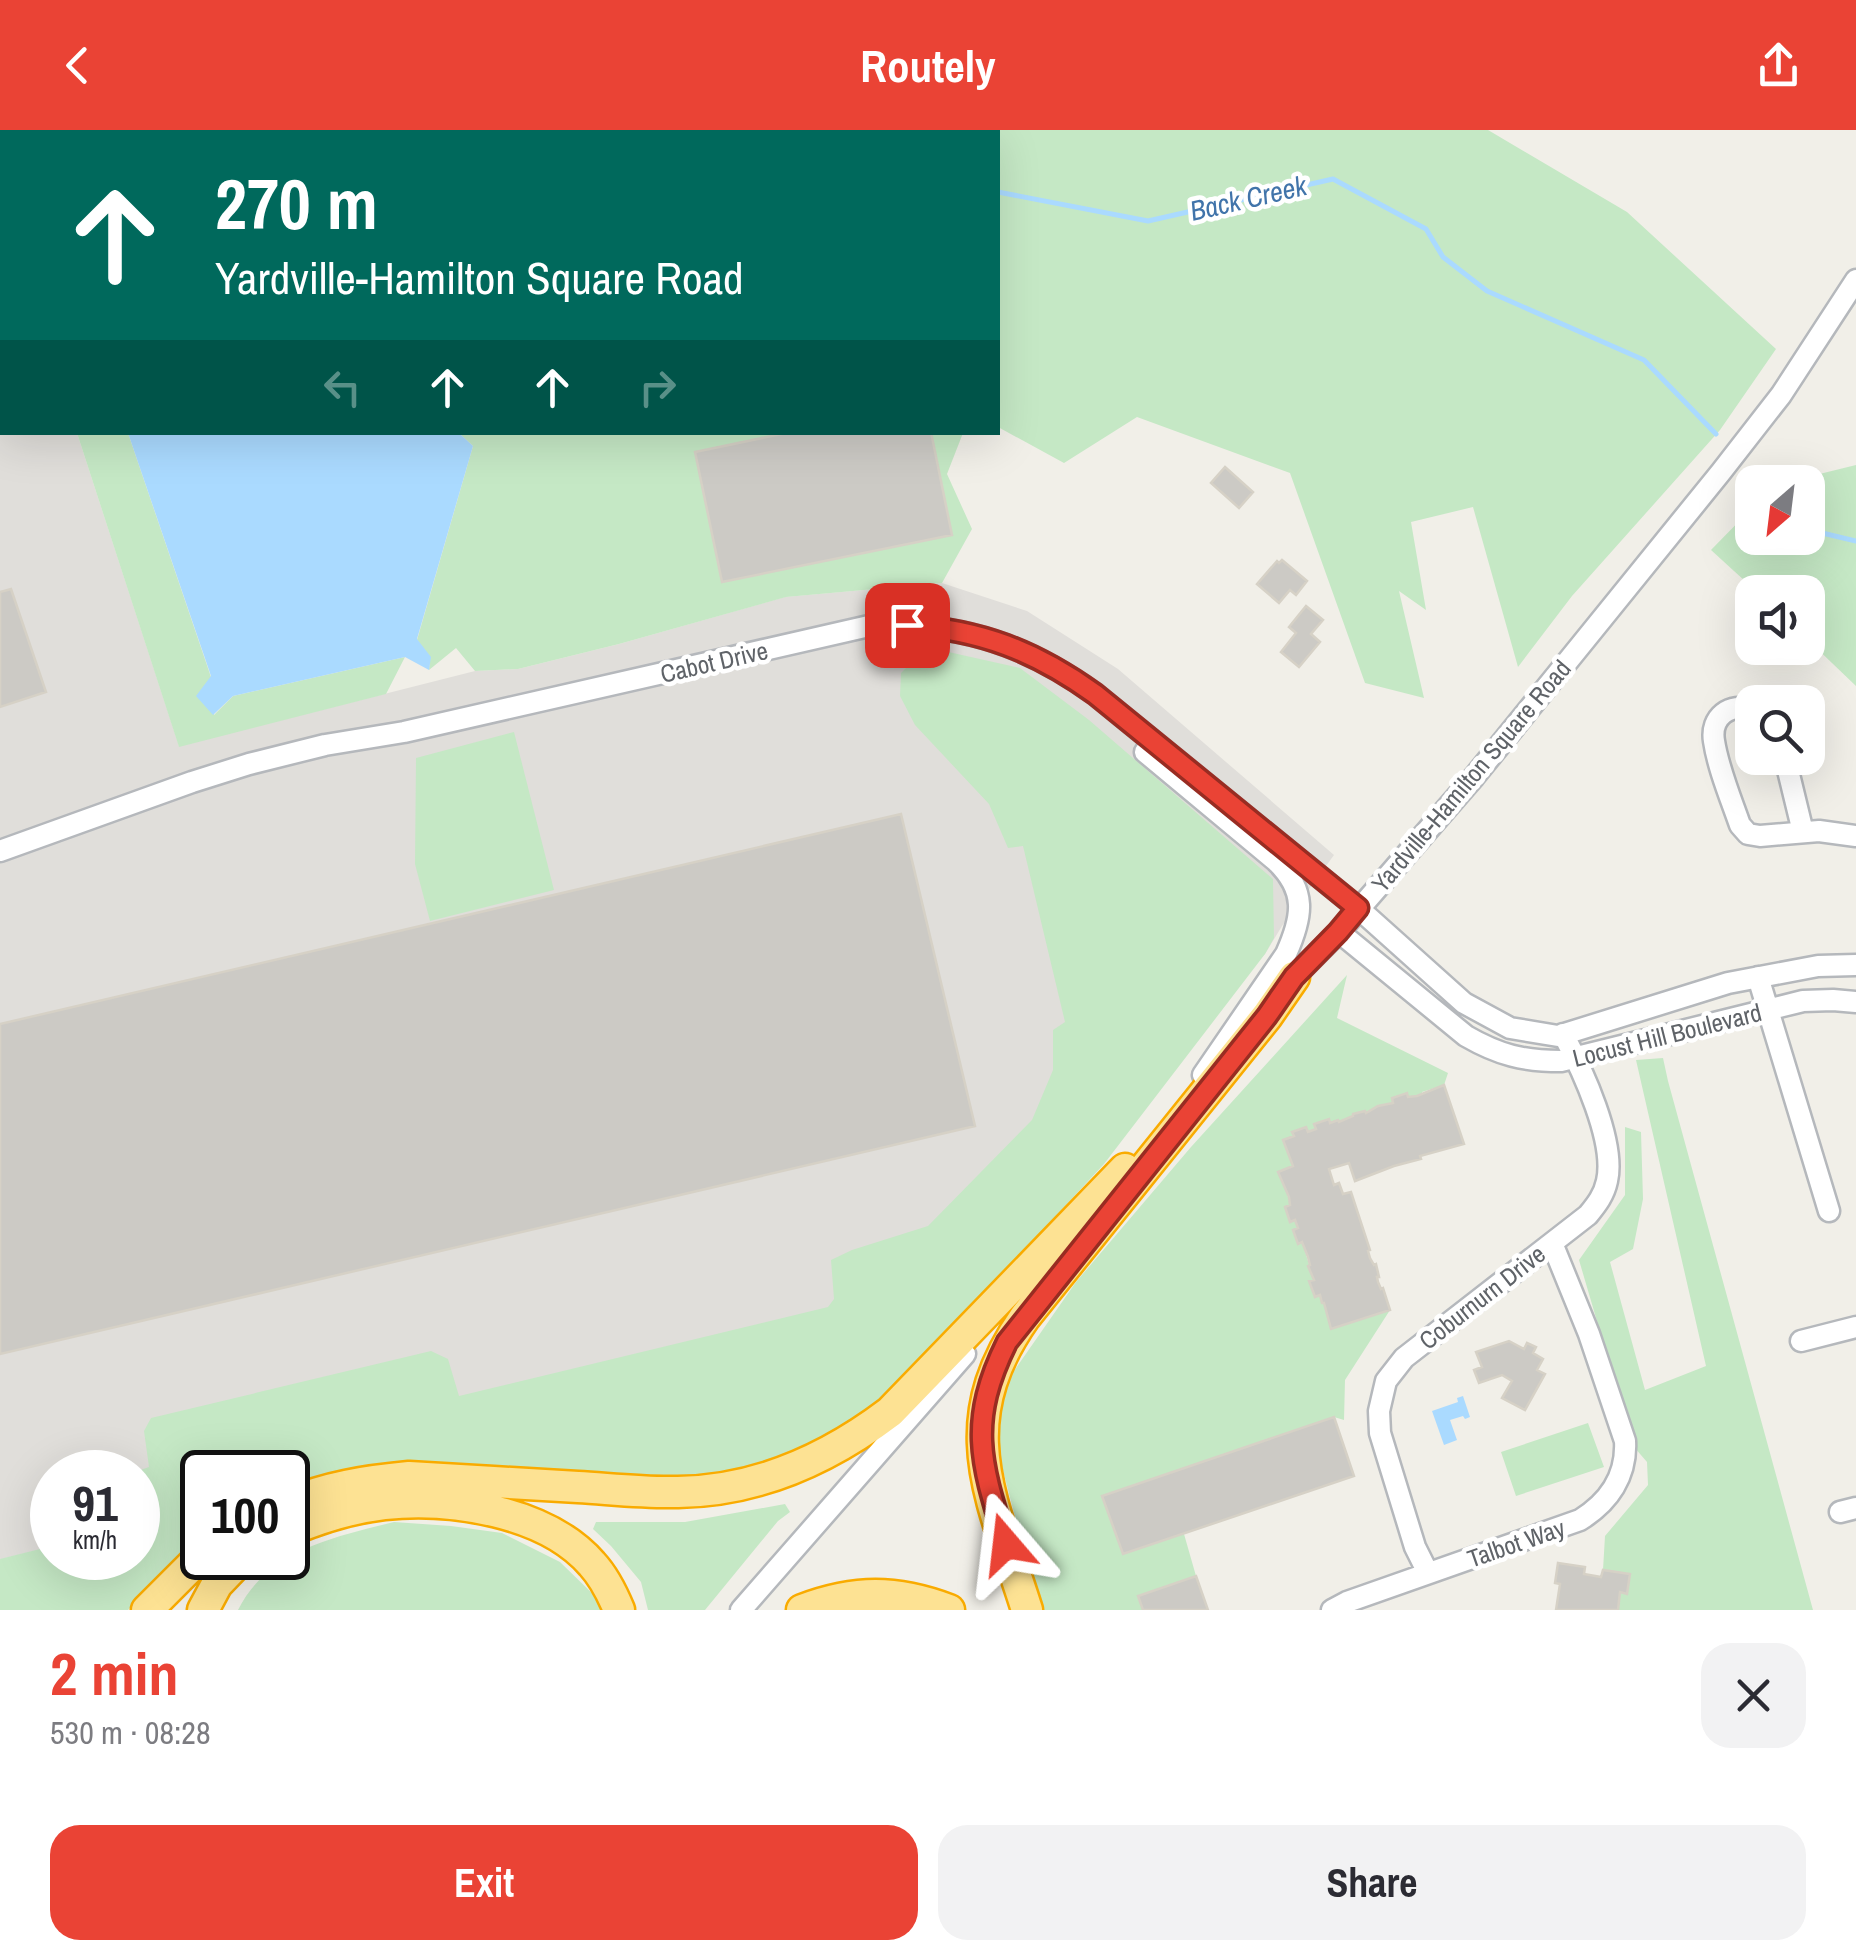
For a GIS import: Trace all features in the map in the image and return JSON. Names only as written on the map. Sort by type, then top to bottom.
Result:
[{"type":"highway","points":[[1027,1610],[986,1479],[982,1450],[984,1410],[994,1368],[1025,1317],[1267,1016],[1294,977]]},
{"type":"highway","points":[[310,1496],[374,1480],[409,1477],[675,1492],[726,1488],[794,1469],[832,1452],[890,1412],[1124,1169]]},
{"type":"highway","points":[[310,1522],[384,1504],[422,1502],[498,1512],[554,1533],[574,1547],[600,1574],[619,1610]]},
{"type":"highway","points":[[148,1610],[180,1577]]},
{"type":"highway","points":[[203,1610],[222,1580]]},
{"type":"highway","points":[[802,1610],[876,1594],[923,1600],[949,1610]]},
{"type":"street","name":"Yardville-Hamilton Square Road","points":[[742,1610],[1197,1084],[1474,777],[1722,472],[1781,395],[1856,280]]},
{"type":"street","name":"Cabot Drive","points":[[0,851],[192,782],[325,745],[404,732],[870,626],[907,625],[971,633],[1036,656],[1065,672],[1358,908]]},
{"type":"street","points":[[1095,694],[1122,733],[1276,861],[1290,875],[1298,891],[1294,934],[1286,954],[1197,1084]]},
{"type":"street","points":[[1735,707],[1716,720],[1713,738],[1740,825],[1748,834],[1819,831],[1856,836]]},
{"type":"street","points":[[1790,775],[1803,832]]},
{"type":"street","name":"Locust Hill Boulevard","points":[[1358,908],[1464,1002],[1510,1028],[1558,1036],[1728,983],[1818,966],[1856,965]]},
{"type":"street","name":"Locust Hill Boulevard","points":[[1338,932],[1466,1036],[1490,1049],[1531,1061],[1576,1058],[1803,1002],[1856,1002]]},
{"type":"street","points":[[1758,978],[1829,1211]]},
{"type":"street","name":"Coburnurn Drive","points":[[1428,1574],[1414,1547],[1380,1434],[1379,1411],[1386,1381],[1404,1358],[1588,1215],[1602,1198],[1609,1157],[1599,1117],[1564,1034]]},
{"type":"street","name":"Talbot Way","points":[[1332,1610],[1580,1520],[1596,1510],[1621,1477],[1625,1441],[1589,1334],[1552,1243]]},
{"type":"street","points":[[1801,1341],[1856,1327]]},
{"type":"shaded area","points":[[0,435],[78,435],[179,746],[475,671],[518,669],[785,597],[942,583],[1027,611],[1118,669],[1334,855],[1265,954],[794,1399],[243,1421],[214,1450],[180,1450],[180,1485],[160,1505],[160,1450],[30,1450],[30,1574],[0,1595]]},
{"type":"green space","points":[[1000,130],[1488,130],[1627,212],[1776,349],[1720,430],[1572,596],[1518,667],[1473,507],[1411,522],[1426,610],[1399,591],[1424,698],[1365,683],[1290,473],[1137,417],[1064,463],[1000,428]]},
{"type":"green space","points":[[78,435],[129,435],[211,677],[214,715],[233,696],[405,657],[386,694],[179,747]]},
{"type":"green space","points":[[461,435],[962,435],[947,474],[972,529],[942,583],[786,597],[518,669],[475,671],[456,648],[429,670],[430,657],[417,640],[473,446]]},
{"type":"green space","points":[[1856,465],[1856,686],[1825,656],[1825,575],[1738,575],[1711,550],[1735,525],[1735,555],[1825,555],[1825,473]]},
{"type":"green space","points":[[944,651],[1020,668],[1089,720],[1273,879],[1274,938],[1265,954],[1104,1164],[882,1403],[823,1447],[735,1473],[310,1490],[310,1450],[180,1450],[180,1556],[160,1577],[160,1450],[147,1450],[144,1431],[151,1418],[431,1351],[448,1359],[459,1396],[828,1307],[834,1299],[831,1260],[928,1226],[1032,1120],[1053,1070],[1053,1030],[1065,1022],[1023,846],[1008,848],[989,804],[915,725],[900,696],[901,673],[918,656]]},
{"type":"green space","points":[[514,732],[554,890],[430,921],[415,864],[416,758]]},
{"type":"green space","points":[[1347,975],[1337,1018],[1448,1073],[1444,1085],[1422,1094],[1408,1097],[1406,1093],[1392,1098],[1393,1103],[1366,1113],[1315,1123],[1316,1129],[1308,1132],[1305,1127],[1283,1140],[1293,1166],[1278,1172],[1290,1205],[1285,1208],[1290,1221],[1295,1220],[1298,1228],[1293,1230],[1298,1243],[1302,1242],[1314,1280],[1310,1282],[1314,1296],[1320,1295],[1331,1328],[1390,1310],[1345,1380],[1344,1420],[1334,1417],[1103,1496],[1123,1554],[1184,1534],[1196,1576],[1139,1596],[1143,1610],[1039,1610],[996,1443],[1007,1381],[1076,1282],[1191,1147]]},
{"type":"green space","points":[[1663,1058],[1813,1610],[1618,1610],[1620,1592],[1627,1593],[1630,1574],[1603,1570],[1605,1536],[1648,1485],[1647,1462],[1634,1447],[1579,1260],[1625,1195],[1625,1127],[1641,1132],[1643,1199],[1633,1249],[1610,1262],[1645,1390],[1706,1366],[1636,1060]]},
{"type":"green space","points":[[1588,1423],[1604,1467],[1516,1496],[1501,1452]]},
{"type":"green space","points":[[785,1504],[790,1512],[778,1521],[705,1610],[648,1610],[641,1582],[593,1529],[596,1522],[685,1522]]},
{"type":"green space","points":[[394,1522],[502,1533],[560,1562],[604,1610],[238,1610],[260,1580],[310,1580],[310,1547]]},
{"type":"green space","points":[[30,1552],[30,1580],[157,1580],[128,1610],[0,1610],[0,1559]]},
{"type":"water","points":[[129,435],[461,435],[473,446],[417,639],[431,657],[429,670],[405,657],[233,696],[213,715],[196,696],[211,676]]},
{"type":"water","points":[[1463,1396],[1470,1417],[1450,1420],[1457,1440],[1444,1445],[1432,1411],[1458,1402],[1457,1398]]},
{"type":"building","points":[[777,435],[932,435],[952,535],[722,582],[695,452]]},
{"type":"building","points":[[1225,467],[1253,492],[1239,508],[1211,483]]},
{"type":"building","points":[[1282,560],[1307,581],[1296,595],[1290,590],[1279,603],[1257,584]]},
{"type":"building","points":[[11,589],[46,692],[0,707],[0,592]]},
{"type":"building","points":[[1306,606],[1323,620],[1311,634],[1320,642],[1299,667],[1281,652],[1296,633],[1289,627]]},
{"type":"building","points":[[901,814],[975,1126],[0,1354],[0,1024]]},
{"type":"building","points":[[1444,1085],[1464,1144],[1355,1181],[1349,1163],[1329,1169],[1334,1185],[1339,1183],[1343,1194],[1351,1192],[1390,1310],[1331,1329],[1324,1303],[1320,1295],[1315,1297],[1309,1281],[1314,1280],[1302,1242],[1298,1244],[1293,1230],[1298,1228],[1295,1220],[1290,1222],[1285,1207],[1290,1205],[1289,1197],[1278,1172],[1293,1166],[1283,1140],[1306,1127],[1308,1132],[1316,1129],[1314,1124],[1329,1119],[1330,1123],[1339,1122],[1393,1103],[1392,1098],[1407,1093],[1408,1097],[1417,1096]]},
{"type":"building","points":[[1509,1341],[1524,1349],[1527,1343],[1536,1347],[1533,1353],[1543,1359],[1537,1370],[1545,1374],[1525,1410],[1502,1398],[1512,1381],[1502,1375],[1479,1383],[1474,1370],[1482,1367],[1476,1352]]},
{"type":"building","points":[[1334,1417],[1354,1476],[1123,1554],[1102,1496]]},
{"type":"building","points":[[1558,1563],[1585,1567],[1584,1574],[1601,1577],[1603,1570],[1630,1574],[1627,1594],[1620,1592],[1618,1610],[1556,1610]]},
{"type":"building","points":[[1196,1576],[1208,1610],[1143,1610],[1138,1596]]},
{"type":"waterway","name":"Back Creek","points":[[10,130],[27,130]]},
{"type":"waterway","name":"Back Creek","points":[[1000,192],[1148,221],[1333,179],[1426,229],[1443,257],[1487,291],[1644,360],[1716,434]]},
{"type":"waterway","name":"Back Creek","points":[[1825,534],[1856,541]]},
{"type":"route","points":[[907,625],[971,633],[1036,656],[1065,672],[1358,908],[1294,977],[1007,1342],[994,1368],[982,1424],[986,1479],[1006,1544]]}]
